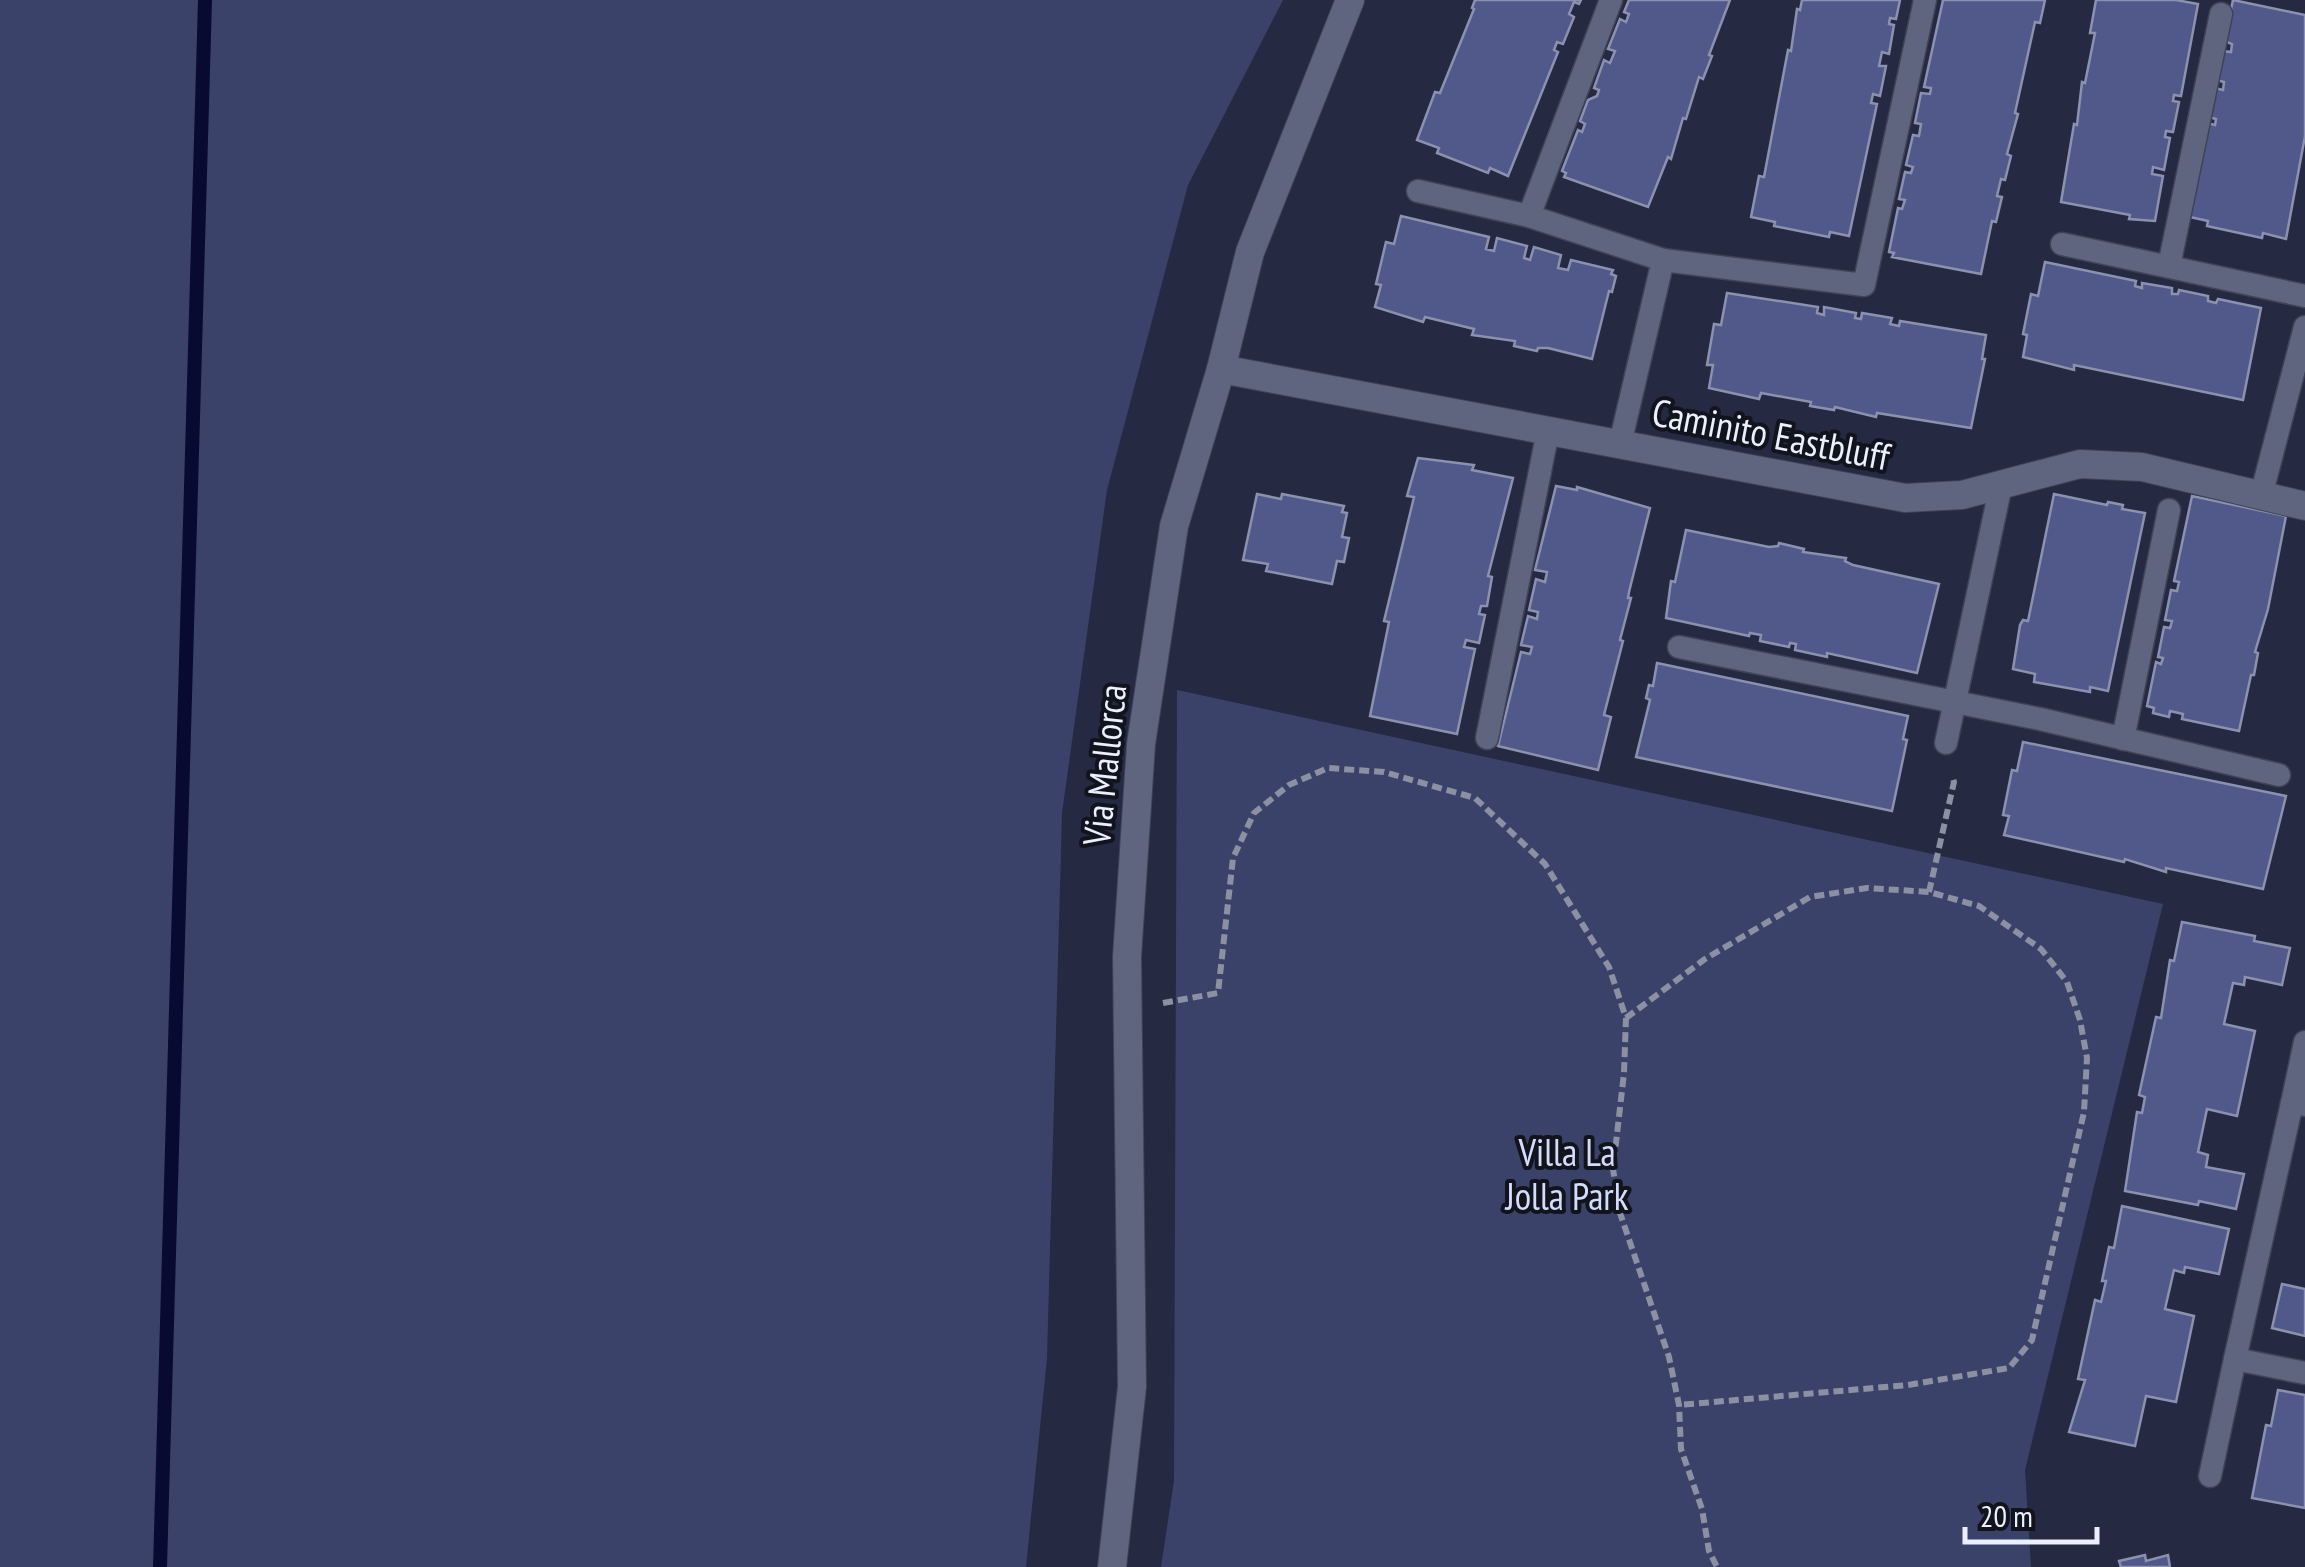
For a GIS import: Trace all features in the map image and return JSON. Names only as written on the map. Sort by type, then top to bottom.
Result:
[{"type":"street","name":"Via Mallorca","points":[[1112,1567],[1132,1387],[1126,957],[1141,744],[1174,526],[1221,369],[1250,252],[1350,0]]},
{"type":"street","name":"Caminito Eastbluff","points":[[1221,369],[1905,498],[1962,495],[2080,464],[2142,467],[2305,506]]},
{"type":"lane","points":[[1528,216],[1611,0]]},
{"type":"lane","points":[[1418,191],[1528,216],[1664,260],[1864,286],[1925,0]]},
{"type":"lane","points":[[2170,266],[2221,14]]},
{"type":"lane","points":[[2062,244],[2305,296]]},
{"type":"lane","points":[[1620,444],[1664,260]]},
{"type":"lane","points":[[2261,496],[2305,327]]},
{"type":"lane","points":[[1487,738],[1548,430]]},
{"type":"lane","points":[[1946,743],[2001,485]]},
{"type":"lane","points":[[2123,739],[2169,510]]},
{"type":"lane","points":[[1679,647],[2280,775]]},
{"type":"lane","points":[[2210,1476],[2298,1104],[2305,1042]]},
{"type":"lane","points":[[2235,1359],[2305,1373]]},
{"type":"path","points":[[1929,892],[1954,782],[1946,743]]},
{"type":"path","points":[[1127,1005],[1171,1003],[1218,994],[1233,858],[1254,813],[1289,785],[1328,768],[1384,772],[1475,798],[1545,864],[1609,967],[1626,1018],[1613,1168],[1620,1213],[1669,1357],[1679,1404],[1681,1449],[1702,1508],[1709,1551],[1718,1567]]},
{"type":"path","points":[[1626,1018],[1706,959],[1810,898],[1867,888],[1929,892],[1979,906],[2041,949],[2067,982],[2087,1058],[2084,1112],[2032,1340],[2009,1368],[1908,1385],[1679,1404]]},
{"type":"green space","points":[[0,0],[1283,0],[1188,185],[1107,490],[1062,813],[1047,1358],[1026,1567],[0,1567]]},
{"type":"green space","name":"Villa La Jolla Park","points":[[1177,690],[2163,904],[2025,1470],[2031,1567],[1161,1567],[1174,1481]]},
{"type":"building","points":[[1475,0],[1581,0],[1579,4],[1574,2],[1569,14],[1574,17],[1563,44],[1557,42],[1554,50],[1558,52],[1508,176],[1490,168],[1488,173],[1437,153],[1439,148],[1417,140],[1435,92],[1440,93]]},
{"type":"building","points":[[1629,0],[1730,0],[1703,79],[1699,77],[1671,159],[1668,157],[1648,207],[1564,177],[1566,173],[1562,171],[1578,130],[1582,132],[1585,124],[1580,121],[1588,100],[1597,96],[1599,90],[1594,88],[1604,60],[1610,63],[1615,51],[1608,49],[1620,19],[1626,22],[1629,14],[1624,12]]},
{"type":"building","points":[[1802,0],[1900,0],[1896,19],[1890,18],[1889,24],[1894,25],[1889,54],[1882,52],[1879,66],[1886,66],[1880,96],[1873,94],[1871,103],[1877,104],[1849,236],[1830,232],[1829,237],[1774,226],[1775,222],[1751,217],[1759,176],[1764,177],[1788,50],[1791,51]]},
{"type":"building","points":[[1943,0],[2045,0],[2040,23],[2035,22],[2007,154],[2011,156],[2005,180],[2001,179],[1997,196],[2002,197],[1996,222],[1992,221],[1981,274],[1892,257],[1894,253],[1889,252],[1898,208],[1902,209],[1905,200],[1899,199],[1905,172],[1911,173],[1913,167],[1906,165],[1913,135],[1919,136],[1921,124],[1915,123],[1921,93],[1930,94],[1931,88],[1924,87]]},
{"type":"building","points":[[2096,0],[2176,0],[2198,4],[2181,96],[2174,95],[2173,101],[2179,102],[2173,132],[2166,131],[2165,137],[2170,138],[2164,170],[2153,167],[2152,174],[2163,176],[2155,221],[2129,219],[2130,215],[2061,202],[2082,82],[2085,83],[2095,33],[2090,33]]},
{"type":"building","points":[[2233,0],[2305,15],[2305,136],[2286,239],[2207,226],[2208,221],[2190,217],[2207,123],[2215,125],[2216,119],[2209,117],[2215,88],[2223,90],[2224,82],[2216,80],[2223,51],[2231,52],[2232,44],[2224,41]]},
{"type":"building","points":[[1401,216],[1489,237],[1486,249],[1494,251],[1497,238],[1527,246],[1524,258],[1530,260],[1534,247],[1561,255],[1558,268],[1568,270],[1571,260],[1613,270],[1611,274],[1616,276],[1592,359],[1548,348],[1537,351],[1514,346],[1515,341],[1472,335],[1474,329],[1425,317],[1423,322],[1375,307],[1386,242],[1394,244]]},
{"type":"building","points":[[2045,262],[2136,281],[2135,286],[2142,288],[2142,283],[2172,288],[2172,294],[2179,290],[2208,296],[2208,301],[2216,303],[2218,299],[2261,308],[2243,400],[2023,357],[2031,294],[2038,296]]},
{"type":"building","points":[[1727,293],[1818,307],[1817,313],[1824,315],[1824,307],[1856,313],[1855,318],[1861,319],[1862,313],[1892,318],[1890,324],[1899,326],[1900,321],[1986,335],[1971,428],[1877,413],[1876,417],[1761,393],[1759,399],[1709,388],[1713,365],[1707,365],[1714,324],[1721,325]]},
{"type":"building","points":[[1418,458],[1474,465],[1472,470],[1513,478],[1488,576],[1492,577],[1487,606],[1481,606],[1479,614],[1485,615],[1479,643],[1466,640],[1464,647],[1475,649],[1457,734],[1370,716],[1389,622],[1384,621],[1414,497],[1407,496]]},
{"type":"building","points":[[1556,486],[1577,487],[1650,508],[1604,715],[1611,717],[1598,770],[1498,746],[1521,652],[1530,654],[1532,647],[1521,645],[1528,616],[1537,619],[1538,612],[1529,610],[1536,579],[1545,582],[1547,572],[1535,570]]},
{"type":"building","points":[[1257,494],[1281,499],[1282,494],[1344,506],[1342,512],[1347,513],[1342,537],[1349,538],[1344,562],[1337,561],[1332,584],[1266,571],[1268,564],[1243,560]]},
{"type":"building","points":[[2054,494],[2123,505],[2122,509],[2145,513],[2108,691],[2090,687],[2090,692],[2034,682],[2035,674],[2013,669],[2020,625],[2023,620],[2028,621]]},
{"type":"building","points":[[2192,496],[2286,516],[2239,731],[2182,719],[2183,714],[2170,711],[2169,717],[2153,713],[2154,708],[2147,706],[2156,662],[2161,664],[2163,658],[2158,657],[2164,627],[2170,628],[2172,621],[2165,620],[2171,590],[2177,591],[2179,582],[2174,581]]},
{"type":"building","points":[[1686,530],[1769,547],[1779,543],[1939,584],[1917,673],[1795,650],[1796,644],[1790,643],[1789,647],[1760,641],[1761,635],[1749,636],[1666,618],[1671,581],[1675,582]]},
{"type":"building","points":[[1657,663],[1908,716],[1892,811],[1636,757],[1650,700],[1646,698],[1649,685],[1653,686]]},
{"type":"building","points":[[2023,742],[2286,796],[2263,889],[2166,868],[2166,872],[2125,859],[2124,862],[2004,835],[2009,816],[2003,815],[2012,770],[2017,771]]},
{"type":"building","points":[[2182,922],[2255,936],[2254,941],[2290,948],[2282,985],[2245,977],[2244,985],[2233,983],[2224,1024],[2255,1031],[2237,1116],[2207,1109],[2198,1152],[2208,1155],[2206,1167],[2244,1174],[2236,1209],[2125,1191],[2137,1112],[2142,1113],[2145,1097],[2139,1095]]},
{"type":"building","points":[[2122,1206],[2229,1229],[2219,1274],[2185,1267],[2184,1273],[2174,1270],[2165,1309],[2194,1316],[2176,1402],[2146,1396],[2135,1446],[2069,1432],[2085,1380],[2078,1379],[2095,1300],[2101,1302],[2109,1247],[2114,1248]]},
{"type":"building","points":[[2282,1284],[2305,1289],[2305,1336],[2272,1328]]},
{"type":"building","points":[[2278,1390],[2305,1395],[2305,1508],[2252,1498],[2266,1425],[2271,1426]]},
{"type":"building","points":[[2145,1555],[2146,1561],[2168,1555],[2170,1567],[2121,1567],[2119,1561]]},
{"type":"waterway","points":[[160,1567],[205,0]]}]
